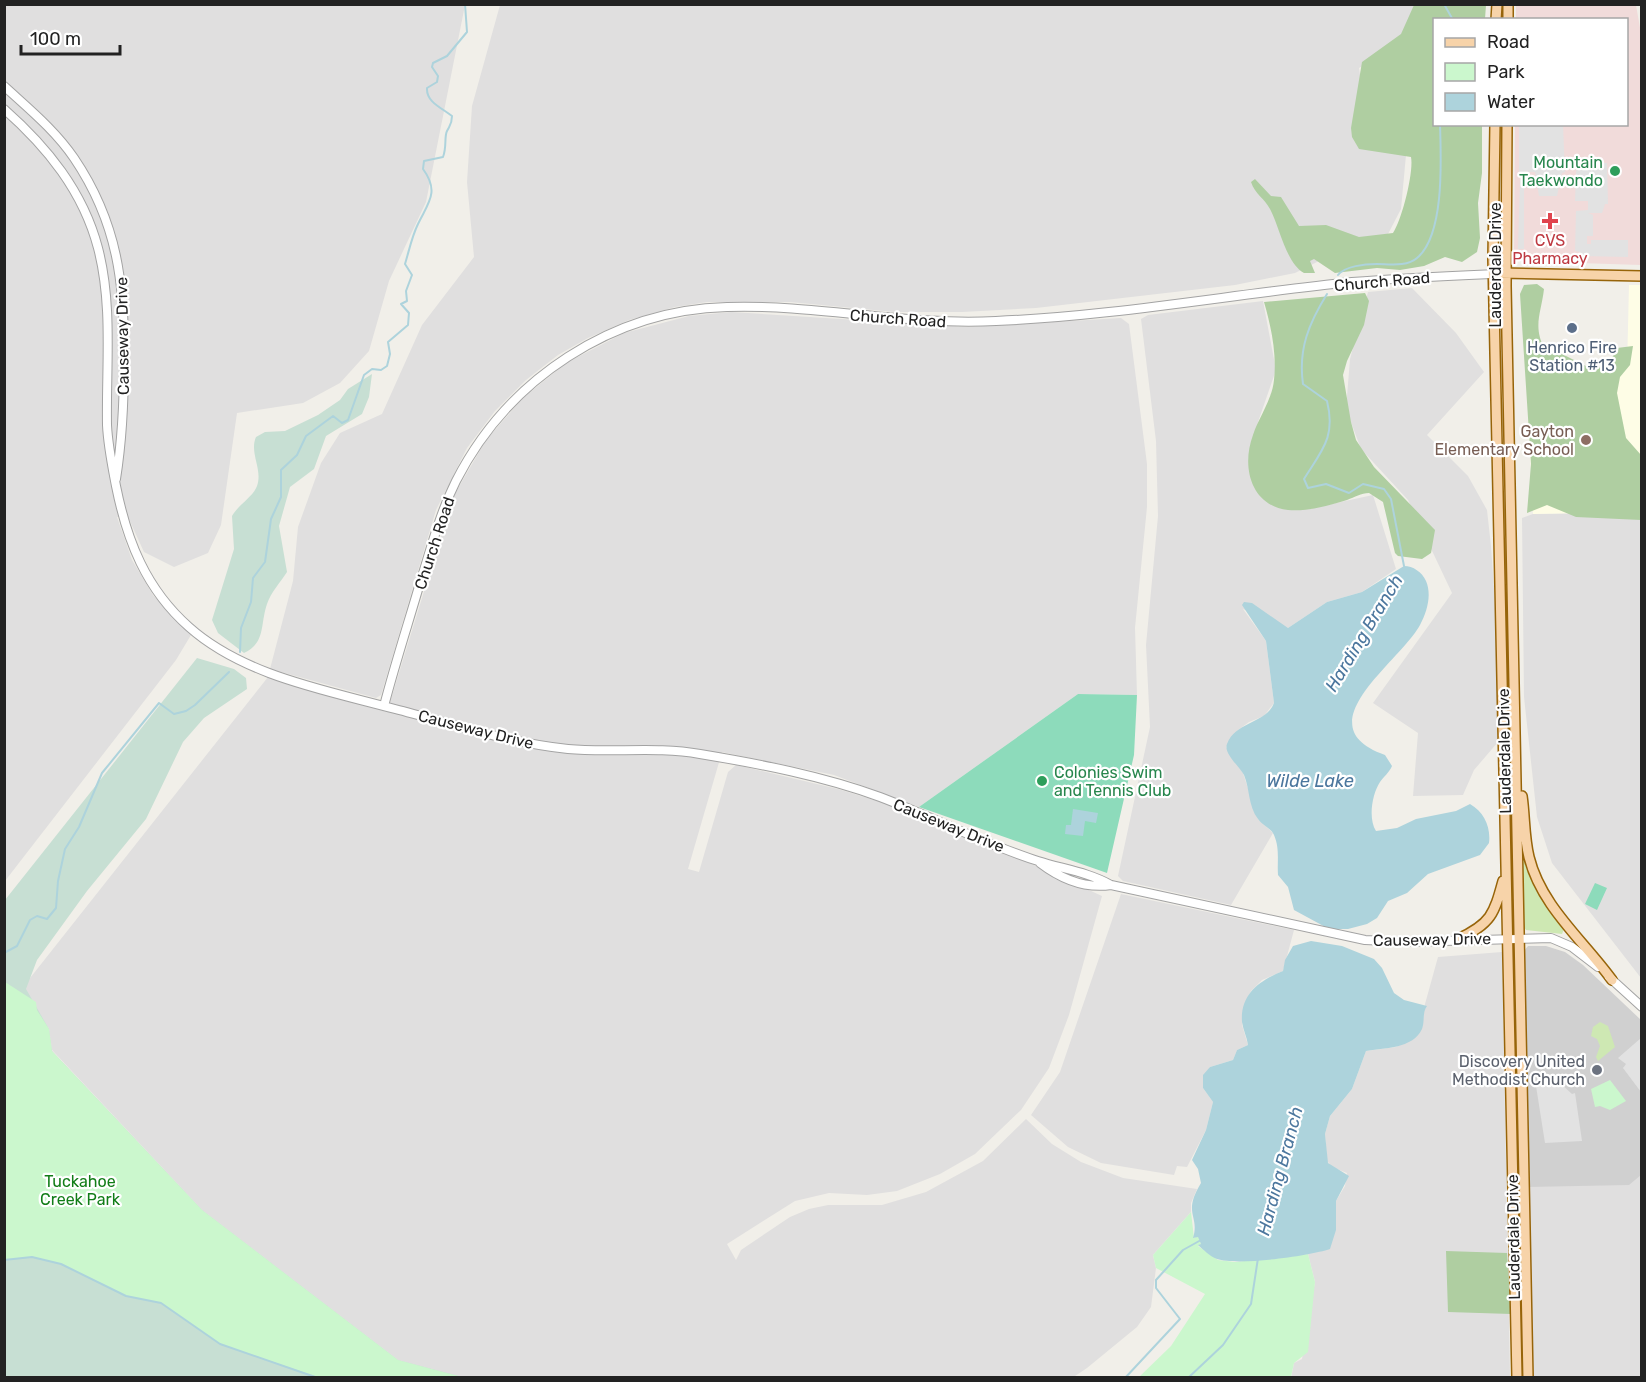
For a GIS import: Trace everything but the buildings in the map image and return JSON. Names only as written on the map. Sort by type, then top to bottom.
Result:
[{"type":"main road","name":"Lauderdale Drive","points":[[1495,126],[1494,273],[1517,1377]]},
{"type":"main road","name":"Lauderdale Drive","points":[[1507,126],[1506,273],[1528,1377]]},
{"type":"main road","name":"Church Road","points":[[1494,273],[1641,276]]},
{"type":"main road","points":[[1516,759],[1527,849],[1537,878],[1564,921],[1612,980]]},
{"type":"main road","points":[[1458,939],[1476,931],[1490,919],[1498,903],[1506,870]]},
{"type":"street","name":"Causeway Drive","points":[[4,86],[43,121],[72,156],[96,196],[112,236],[119,265],[124,309],[124,395],[116,481]]},
{"type":"street","name":"Causeway Drive","points":[[4,109],[37,139],[59,167],[79,199],[98,246],[106,288],[107,428],[111,468],[116,481],[125,527],[137,559],[152,585],[189,627],[216,648],[260,669],[496,737],[529,744],[596,751],[695,753],[833,782],[907,807],[1038,861],[1055,874],[1096,888],[1111,885],[1344,937],[1380,942],[1545,938],[1565,943],[1612,980],[1641,1007]]},
{"type":"street","name":"Church Road","points":[[384,706],[443,509],[477,445],[502,413],[540,377],[577,350],[624,328],[676,313],[722,307],[801,309],[912,321],[1032,319],[1356,282],[1494,273]]},
{"type":"shaded area","points":[[5,5],[465,5],[426,202],[389,281],[369,351],[340,383],[303,403],[237,413],[221,525],[208,553],[174,567],[144,552],[128,517],[117,517],[132,560],[153,595],[191,635],[176,660],[5,881]]},
{"type":"shaded area","points":[[500,5],[1423,5],[1391,50],[1359,68],[1365,106],[1406,155],[1401,209],[1388,234],[1374,241],[1353,244],[1295,273],[1235,285],[1036,308],[962,312],[894,312],[790,302],[707,302],[675,307],[629,320],[588,338],[558,355],[526,380],[495,411],[467,448],[436,510],[381,695],[376,698],[270,669],[293,581],[298,527],[321,463],[340,433],[382,414],[422,325],[474,257],[467,182],[472,106]]},
{"type":"shaded area","points":[[1516,5],[1636,5],[1642,39],[1641,265],[1518,261],[1514,256],[1515,126],[1628,126],[1628,18],[1516,18]]},
{"type":"shaded area","points":[[1519,126],[1563,126],[1565,172],[1562,173],[1557,196],[1539,196],[1535,172],[1519,172]]},
{"type":"shaded area","points":[[1579,158],[1602,158],[1602,163],[1607,163],[1608,204],[1605,204],[1602,213],[1588,213],[1593,215],[1593,236],[1587,236],[1587,244],[1591,244],[1591,240],[1628,240],[1628,257],[1581,256],[1580,252],[1575,251],[1576,211],[1588,210],[1588,201],[1575,201]]},
{"type":"shaded area","points":[[1524,179],[1524,249],[1518,249],[1520,180]]},
{"type":"shaded area","name":"Gayton Elementary School","points":[[1629,285],[1641,285],[1641,512],[1533,514],[1526,366],[1627,369]]},
{"type":"shaded area","points":[[1412,288],[1456,333],[1484,372],[1427,435],[1468,476],[1487,510],[1491,546],[1496,619],[1498,742],[1474,770],[1463,795],[1413,796],[1418,733],[1373,703],[1452,593],[1408,500],[1361,449],[1346,409],[1350,359],[1368,292]]},
{"type":"shaded area","points":[[1263,301],[1276,370],[1258,422],[1251,454],[1322,506],[1373,495],[1396,569],[1362,592],[1327,602],[1288,628],[1243,609],[1266,641],[1274,703],[1264,716],[1249,722],[1238,730],[1226,747],[1243,773],[1258,819],[1273,833],[1231,905],[1123,881],[1118,876],[1150,727],[1146,645],[1158,516],[1156,441],[1141,319],[1148,315]]},
{"type":"shaded area","points":[[731,312],[968,327],[1121,318],[1129,324],[1147,464],[1147,507],[1135,628],[1137,695],[1078,694],[919,807],[834,775],[722,752],[688,869],[699,872],[728,772],[736,765],[838,789],[884,803],[1003,851],[1102,896],[1069,1015],[1049,1068],[1021,1110],[975,1154],[940,1174],[897,1191],[867,1195],[829,1193],[795,1201],[727,1244],[736,1260],[741,1250],[790,1217],[809,1209],[828,1205],[882,1205],[926,1192],[983,1161],[1026,1119],[1052,1144],[1081,1162],[1123,1178],[1197,1189],[1191,1203],[1191,1212],[1153,1255],[1156,1268],[1151,1307],[1137,1327],[1072,1378],[462,1378],[398,1360],[202,1210],[52,1050],[49,1029],[34,1004],[19,992],[268,677],[387,712],[453,497],[486,440],[523,398],[566,363],[624,333],[689,316]]},
{"type":"shaded area","points":[[1641,512],[1641,978],[1552,863],[1537,817],[1524,697],[1522,518],[1533,514]]},
{"type":"shaded area","points":[[1121,894],[1294,930],[1283,971],[1262,980],[1251,991],[1245,1004],[1242,1025],[1248,1045],[1237,1050],[1233,1060],[1210,1067],[1203,1088],[1213,1102],[1206,1130],[1187,1167],[1177,1166],[1174,1175],[1101,1163],[1068,1147],[1031,1115],[1060,1072]]},
{"type":"shaded area","points":[[1528,946],[1546,946],[1565,952],[1583,965],[1641,1020],[1641,1175],[1629,1185],[1527,1187],[1523,952]]},
{"type":"shaded area","points":[[1502,952],[1510,1377],[1291,1378],[1294,1363],[1302,1359],[1315,1282],[1308,1254],[1336,1230],[1336,1201],[1345,1186],[1347,1173],[1332,1167],[1327,1161],[1325,1134],[1330,1116],[1352,1089],[1366,1051],[1396,1047],[1415,1037],[1422,1028],[1425,1004],[1438,957]]},
{"type":"shaded area","points":[[1641,1038],[1641,1092],[1623,1068],[1626,1064],[1618,1058]]},
{"type":"shaded area","points":[[1560,1083],[1572,1094],[1575,1093],[1582,1141],[1545,1143],[1536,1086]]},
{"type":"shaded area","points":[[1641,1117],[1641,1377],[1532,1377],[1527,1144]]},
{"type":"green space","points":[[1414,5],[1486,5],[1485,18],[1433,18],[1433,126],[1482,126],[1482,173],[1478,203],[1480,238],[1477,252],[1462,262],[1445,257],[1424,266],[1400,270],[1377,268],[1335,273],[1314,259],[1310,261],[1315,273],[1304,273],[1292,261],[1270,209],[1251,182],[1255,179],[1271,196],[1281,197],[1299,226],[1326,225],[1359,237],[1393,233],[1406,196],[1411,173],[1411,157],[1359,149],[1352,137],[1351,128],[1362,62],[1401,34]]},
{"type":"green space","name":"Gayton Elementary School","points":[[1537,284],[1544,289],[1538,327],[1546,352],[1560,353],[1586,366],[1607,368],[1617,348],[1633,346],[1630,365],[1620,377],[1617,393],[1626,438],[1641,455],[1641,520],[1576,517],[1547,505],[1527,513],[1531,464],[1520,294],[1524,285]]},
{"type":"green space","points":[[1365,293],[1369,301],[1364,325],[1343,375],[1351,422],[1356,440],[1374,467],[1435,530],[1431,553],[1422,559],[1398,556],[1395,553],[1383,502],[1369,493],[1318,508],[1288,510],[1275,507],[1265,501],[1252,483],[1249,472],[1250,447],[1271,394],[1274,380],[1273,340],[1264,302]]},
{"type":"green space","points":[[372,374],[369,397],[362,414],[326,436],[314,469],[290,487],[279,526],[287,572],[269,600],[256,644],[244,653],[218,633],[212,620],[234,549],[232,516],[257,486],[258,473],[254,449],[256,437],[265,432],[285,431],[318,415],[340,400],[348,389]]},
{"type":"green space","points":[[197,658],[234,669],[246,678],[247,689],[204,718],[183,742],[146,819],[87,891],[37,960],[26,989],[49,1029],[52,1051],[202,1210],[398,1360],[462,1377],[5,1378],[5,900]]},
{"type":"green space","points":[[1505,673],[1511,730],[1512,869]]},
{"type":"green space","name":"Colonies Swim and Tennis Club","points":[[1078,694],[1137,695],[1134,755],[1107,873],[919,807]]},
{"type":"green space","points":[[1522,854],[1564,929],[1562,934],[1526,930],[1523,926]]},
{"type":"green space","points":[[1595,883],[1607,888],[1597,910],[1585,904]]},
{"type":"green space","name":"Tuckahoe Creek Park","points":[[5,982],[36,1002],[37,1010],[49,1029],[52,1051],[202,1210],[398,1360],[462,1377],[318,1377],[220,1344],[161,1303],[126,1296],[61,1264],[32,1257],[5,1260]]},
{"type":"green space","points":[[1600,1022],[1608,1026],[1615,1047],[1598,1061],[1596,1057],[1600,1046],[1597,1039],[1591,1036],[1593,1027]]},
{"type":"green space","points":[[1610,1080],[1626,1101],[1610,1110],[1600,1106],[1595,1107],[1591,1089]]},
{"type":"green space","points":[[1191,1212],[1194,1238],[1198,1236],[1201,1244],[1198,1246],[1218,1260],[1235,1262],[1308,1254],[1315,1282],[1308,1352],[1294,1363],[1291,1377],[1138,1378],[1171,1346],[1205,1294],[1156,1268],[1153,1255]]},
{"type":"green space","points":[[1446,1251],[1507,1253],[1511,1314],[1448,1312]]},
{"type":"water","name":"Wilde Lake","points":[[1404,566],[1417,570],[1426,581],[1429,598],[1425,615],[1409,640],[1364,693],[1354,711],[1353,728],[1362,743],[1385,755],[1392,766],[1375,793],[1372,820],[1376,831],[1397,828],[1416,819],[1456,811],[1470,804],[1486,820],[1489,843],[1480,855],[1428,874],[1407,893],[1388,901],[1377,918],[1367,924],[1348,929],[1329,929],[1294,910],[1288,887],[1278,875],[1278,850],[1274,835],[1255,814],[1244,775],[1227,752],[1227,744],[1231,736],[1265,715],[1274,703],[1266,641],[1242,605],[1244,602],[1252,603],[1288,628],[1327,602],[1362,592]]},
{"type":"water","points":[[1073,809],[1098,813],[1096,823],[1085,821],[1083,836],[1065,834],[1066,825],[1071,825]]},
{"type":"water","points":[[1311,941],[1342,946],[1374,959],[1382,968],[1394,993],[1404,1000],[1427,1006],[1422,1029],[1418,1036],[1405,1044],[1366,1051],[1352,1089],[1330,1116],[1325,1134],[1328,1163],[1349,1176],[1336,1201],[1336,1230],[1330,1249],[1273,1259],[1227,1261],[1217,1259],[1198,1245],[1201,1244],[1198,1237],[1193,1238],[1195,1224],[1193,1201],[1201,1183],[1198,1169],[1192,1160],[1206,1130],[1213,1102],[1203,1088],[1203,1075],[1210,1067],[1233,1060],[1237,1050],[1248,1045],[1242,1012],[1248,995],[1260,983],[1283,971],[1285,960],[1293,946]]},
{"type":"waterway","points":[[240,652],[241,628],[251,602],[253,578],[265,562],[271,519],[281,497],[281,470],[297,455],[306,436],[333,416],[342,423],[348,420],[364,375],[372,369],[381,370],[387,366],[390,354],[388,342],[408,325],[409,313],[401,304],[407,301],[406,291],[412,275],[405,264],[414,233],[432,191],[423,169],[424,161],[443,157],[446,133],[452,119],[452,116],[432,101],[427,88],[437,82],[438,76],[432,67],[433,63],[447,56],[467,32],[465,4]]},
{"type":"waterway","name":"Harding Branch","points":[[1444,4],[1452,18]]},
{"type":"waterway","name":"Harding Branch","points":[[1338,275],[1345,269],[1361,265],[1408,263],[1417,258],[1426,247],[1433,232],[1437,214],[1441,175],[1440,126]]},
{"type":"waterway","name":"Harding Branch","points":[[1327,294],[1306,337],[1302,371],[1303,384],[1327,401],[1330,424],[1326,443],[1304,479],[1308,488],[1326,484],[1349,493],[1363,484],[1384,489],[1391,499],[1404,566]]},
{"type":"waterway","points":[[4,953],[17,946],[30,920],[37,916],[47,919],[56,908],[58,881],[65,849],[79,827],[102,773],[159,703],[174,714],[186,711],[229,672]]},
{"type":"waterway","points":[[1125,1378],[1180,1319],[1156,1288],[1156,1280],[1183,1250],[1201,1240]]},
{"type":"waterway","points":[[4,1260],[32,1257],[61,1264],[126,1296],[161,1303],[220,1344],[318,1378]]},
{"type":"waterway","name":"Harding Branch","points":[[1188,1378],[1223,1345],[1251,1304],[1258,1258]]},
{"type":"place","name":"Mountain Taekwondo","points":[[1615,171]]},
{"type":"place","name":"CVS Pharmacy","points":[[1550,221]]},
{"type":"place","name":"Henrico Fire Station #13","points":[[1572,328]]},
{"type":"place","name":"Gayton Elementary School","points":[[1586,440]]},
{"type":"place","name":"Colonies Swim and Tennis Club","points":[[1042,781]]},
{"type":"place","name":"Discovery United Methodist Church","points":[[1597,1070]]}]
